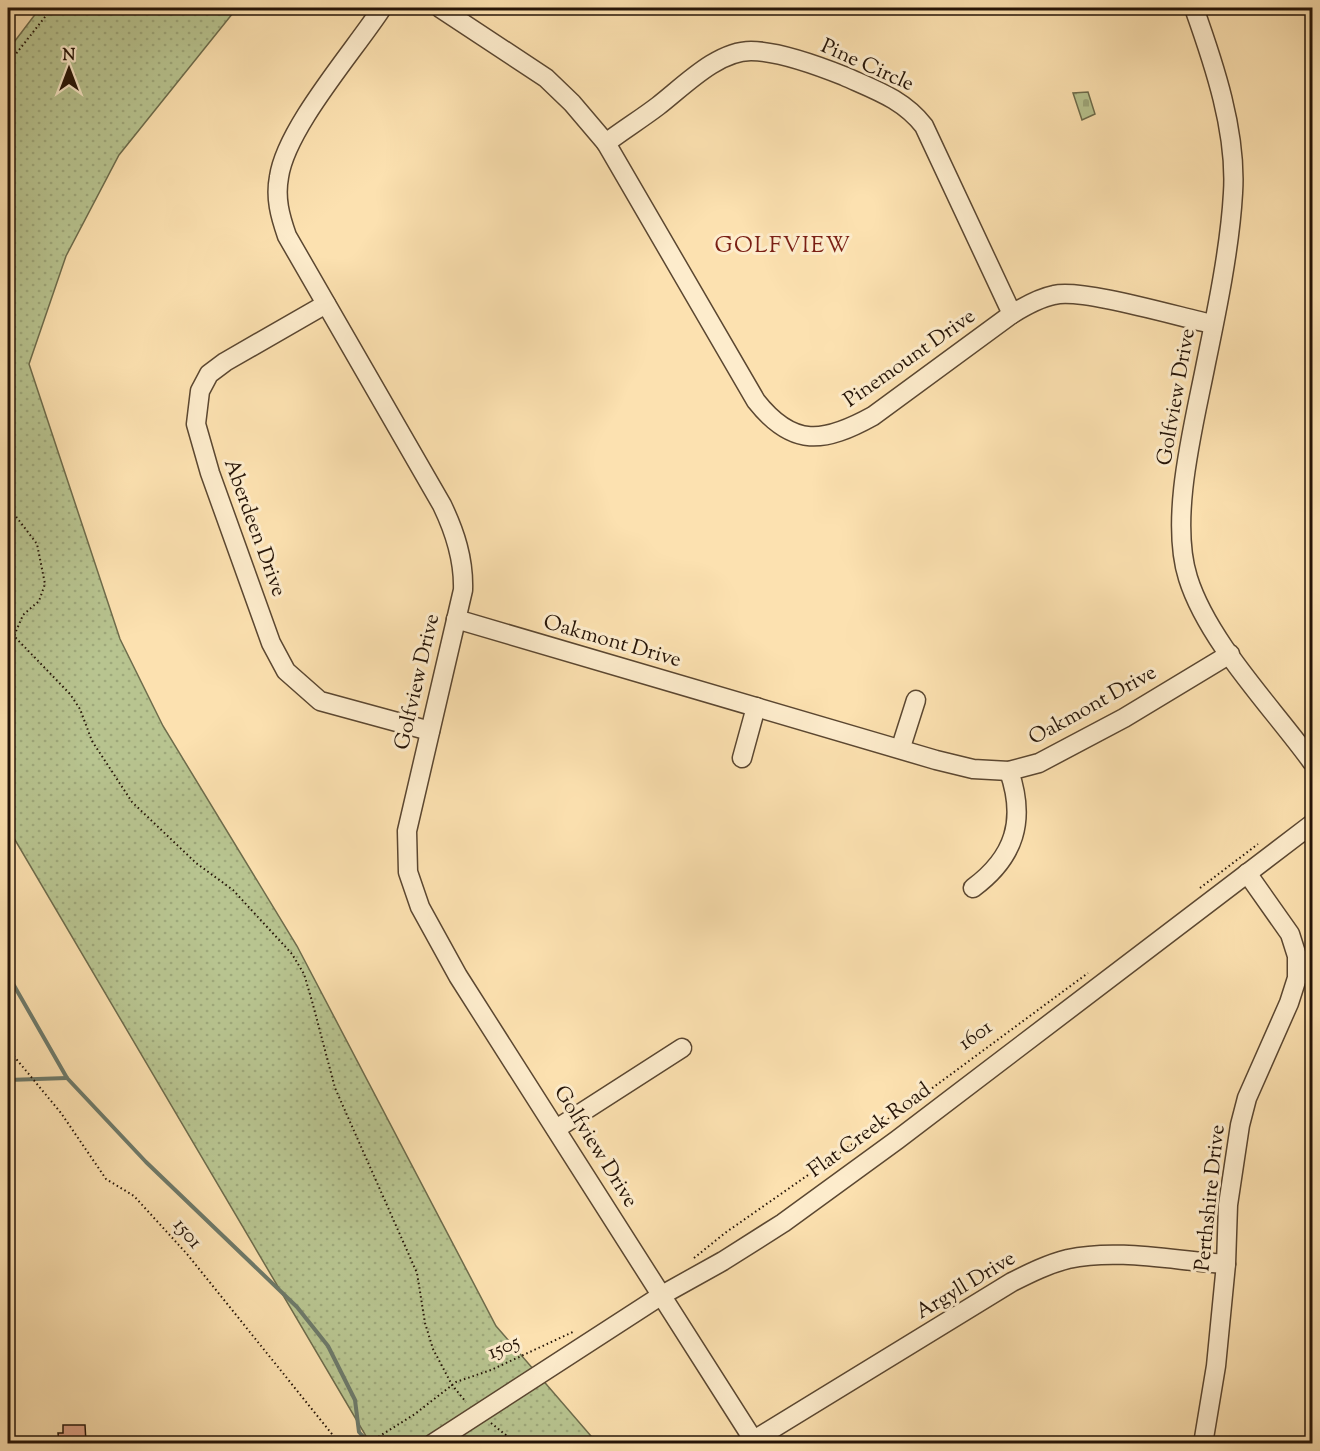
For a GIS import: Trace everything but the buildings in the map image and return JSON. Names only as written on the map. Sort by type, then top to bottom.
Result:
[{"type":"street","name":"Golfview Drive","points":[[382,8],[298,129],[285,152],[279,175],[279,211],[286,236],[373,382],[452,526],[461,558],[464,578],[456,619],[407,831],[408,872],[428,925],[556,1129],[705,1359],[755,1442]]},
{"type":"street","name":"Pinemount Drive","points":[[440,8],[546,78],[572,103],[606,142],[756,401],[772,422],[790,433],[815,437],[837,434],[853,427],[873,416],[1012,314],[1056,294],[1079,295],[1212,324]]},
{"type":"street","name":"Golfview Drive","points":[[1194,8],[1218,76],[1231,154],[1234,191],[1229,236],[1191,442],[1180,538],[1188,579],[1200,607],[1230,654],[1312,762]]},
{"type":"street","name":"Pine Circle","points":[[606,142],[685,84],[733,55],[751,51],[788,58],[864,85],[898,101],[912,111],[924,126],[1012,314]]},
{"type":"street","name":"Aberdeen Drive","points":[[326,304],[225,362],[209,374],[200,391],[196,424],[210,473],[271,642],[286,671],[320,701],[354,713],[430,731]]},
{"type":"street","name":"Oakmont Drive","points":[[456,619],[973,769],[1009,771],[1040,763],[1068,749],[1230,654]]},
{"type":"street","points":[[901,747],[916,700]]},
{"type":"street","points":[[742,758],[756,707]]},
{"type":"street","points":[[973,888],[988,877],[1007,854],[1017,819],[1016,791],[1009,771]]},
{"type":"street","name":"Flat Creek Road","points":[[432,1443],[662,1295],[723,1262],[783,1223],[888,1147],[1312,824]]},
{"type":"street","name":"Perthshire Drive","points":[[1203,1443],[1216,1366],[1226,1264],[1228,1205],[1240,1125],[1246,1098],[1289,1004],[1297,978],[1297,956],[1290,934],[1247,873]]},
{"type":"street","points":[[556,1129],[682,1048]]},
{"type":"street","name":"Argyll Drive","points":[[755,1442],[1012,1282],[1050,1264],[1071,1258],[1111,1256],[1226,1264]]},
{"type":"path","points":[[8,64],[52,8]]},
{"type":"path","points":[[8,506],[37,544],[45,584],[39,601],[22,615],[14,636],[70,694],[80,709],[92,741],[132,802],[196,862],[233,890],[292,954],[304,974],[310,992],[335,1088],[417,1273],[424,1323],[430,1341],[452,1385],[463,1400],[517,1443]]},
{"type":"path","points":[[1194,892],[1262,841]]},
{"type":"path","name":"1601","points":[[691,1260],[725,1233],[908,1105],[1096,968]]},
{"type":"path","name":"1501","points":[[8,1049],[39,1087],[106,1179],[134,1196],[187,1254],[340,1443]]},
{"type":"path","name":"1505","points":[[367,1443],[415,1414],[452,1385],[521,1358],[579,1329]]},
{"type":"green space","points":[[40,8],[237,8],[119,155],[66,256],[29,364],[120,639],[163,726],[297,946],[496,1326],[597,1443],[370,1443],[8,828],[8,50]]},
{"type":"green space","points":[[1088,92],[1095,114],[1082,120],[1073,93]]},
{"type":"waterway","points":[[8,975],[67,1078],[146,1162],[297,1307],[328,1346],[355,1400],[359,1432],[370,1444]]},
{"type":"waterway","points":[[8,1080],[67,1078]]},
{"type":"district","name":"GOLFVIEW","points":[[783,247]]}]
